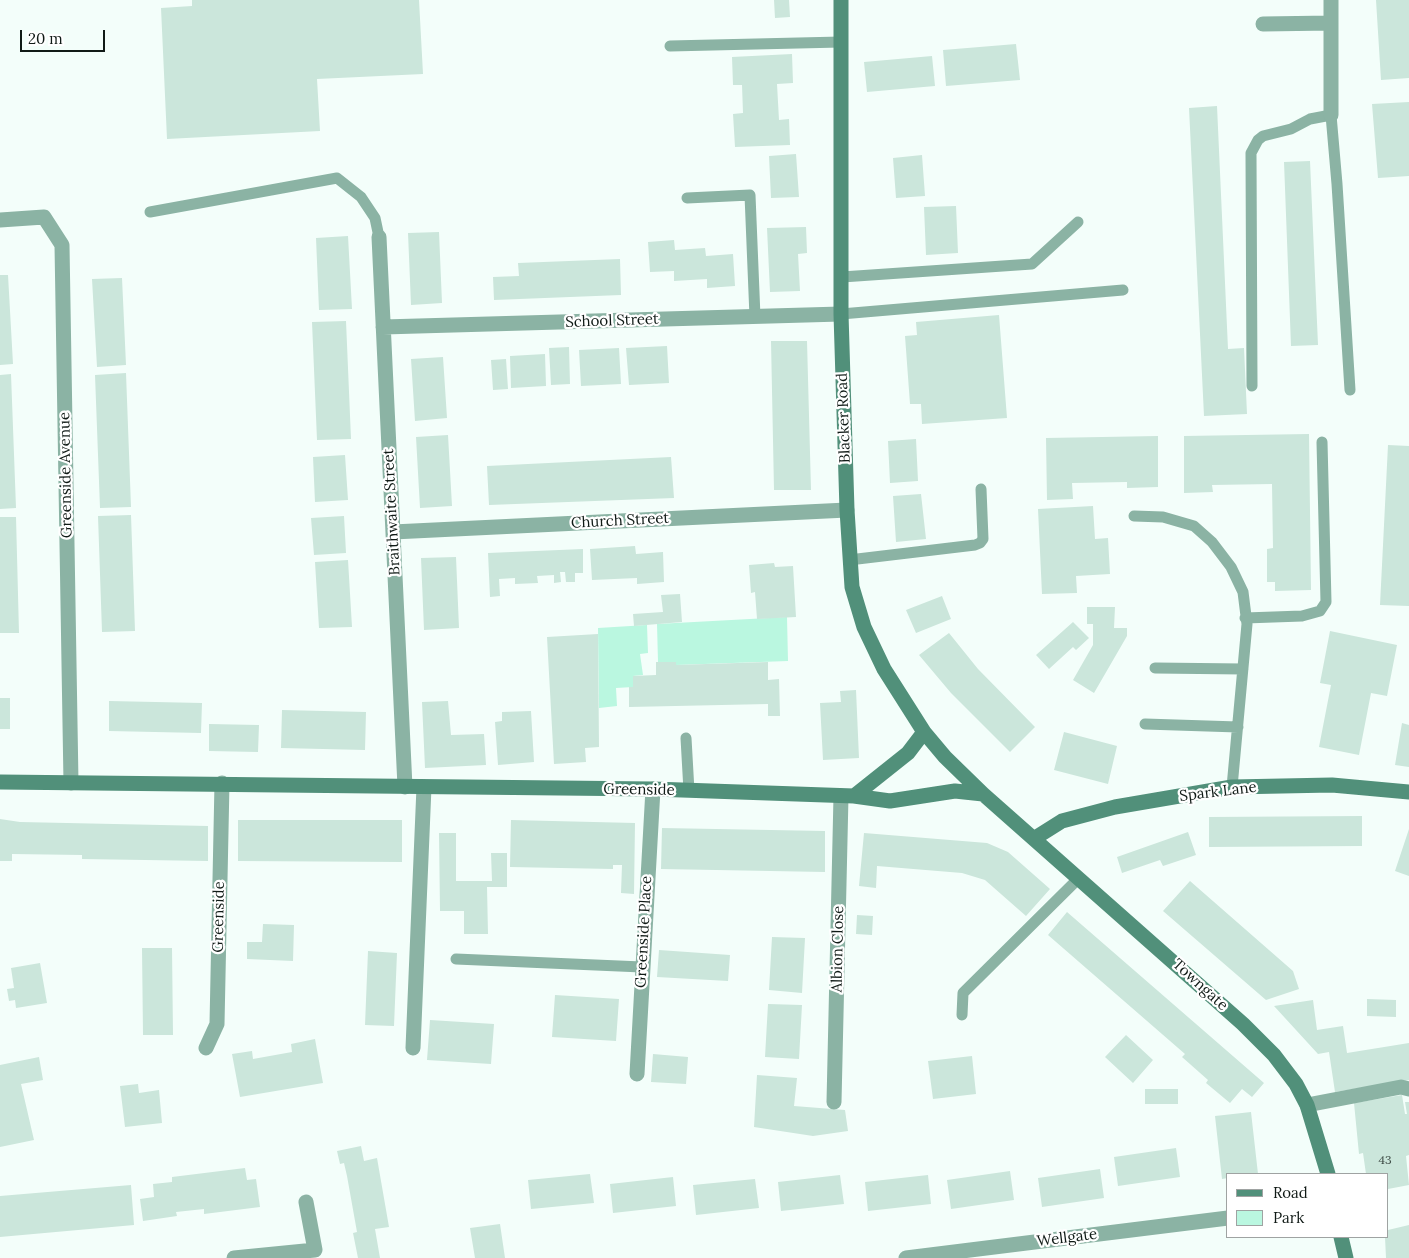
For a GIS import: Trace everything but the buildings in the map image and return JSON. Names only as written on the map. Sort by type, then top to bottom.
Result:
[{"type":"main road","name":"Blacker Road","points":[[841,0],[841,314],[846,510],[852,587],[864,627],[884,669],[924,732],[983,794]]},
{"type":"main road","points":[[848,796],[908,753],[924,732]]},
{"type":"main road","name":"Greenside","points":[[0,782],[653,789],[848,796],[890,801],[955,790],[983,794]]},
{"type":"main road","name":"Spark Lane","points":[[1034,838],[1062,821],[1115,806],[1232,787],[1332,785],[1409,792]]},
{"type":"main road","name":"Towngate","points":[[983,794],[1243,1024],[1274,1055],[1296,1084],[1307,1105],[1328,1173]]},
{"type":"main road","points":[[1341,1238],[1346,1258]]},
{"type":"street","points":[[1331,0],[1331,114]]},
{"type":"street","points":[[1263,24],[1331,24]]},
{"type":"street","name":"Greenside Avenue","points":[[0,220],[44,217],[62,245],[71,783]]},
{"type":"street","name":"Braithwaite Street","points":[[379,237],[405,787]]},
{"type":"street","name":"School Street","points":[[383,327],[841,314]]},
{"type":"street","name":"Church Street","points":[[393,532],[846,510]]},
{"type":"street","name":"Greenside","points":[[206,1048],[217,1024],[222,783]]},
{"type":"street","points":[[412,1048],[424,787]]},
{"type":"street","name":"Greenside Place","points":[[637,1074],[653,789]]},
{"type":"street","name":"Albion Close","points":[[834,1102],[848,796]]},
{"type":"street","points":[[1307,1105],[1401,1088],[1409,1089]]},
{"type":"street","points":[[234,1258],[315,1250],[306,1202]]},
{"type":"street","name":"Wellgate","points":[[906,1258],[944,1256],[1226,1218]]},
{"type":"lane","points":[[670,46],[841,42]]},
{"type":"lane","points":[[1252,386],[1251,153],[1258,140],[1263,136],[1291,129],[1310,119],[1331,114],[1350,390]]},
{"type":"lane","points":[[150,212],[337,178],[361,197],[375,218],[379,237]]},
{"type":"lane","points":[[687,198],[750,195],[755,317]]},
{"type":"lane","points":[[842,277],[1032,264],[1078,222]]},
{"type":"lane","points":[[841,314],[1123,290]]},
{"type":"lane","points":[[1246,618],[1302,616],[1320,611],[1326,602],[1322,442]]},
{"type":"lane","points":[[849,560],[980,543],[983,539],[981,490]]},
{"type":"lane","points":[[1134,516],[1163,517],[1194,526],[1212,542],[1231,567],[1243,592],[1246,618],[1232,787]]},
{"type":"lane","points":[[1155,668],[1243,668]]},
{"type":"lane","points":[[1145,724],[1238,727]]},
{"type":"lane","points":[[686,738],[689,791]]},
{"type":"lane","points":[[962,1014],[963,992],[1079,878]]},
{"type":"lane","points":[[456,959],[642,967]]},
{"type":"green space","points":[[787,617],[788,661],[676,665],[676,662],[658,662],[657,624]]},
{"type":"green space","points":[[647,625],[648,653],[640,654],[643,675],[633,676],[633,687],[616,688],[617,706],[599,708],[598,628]]}]
